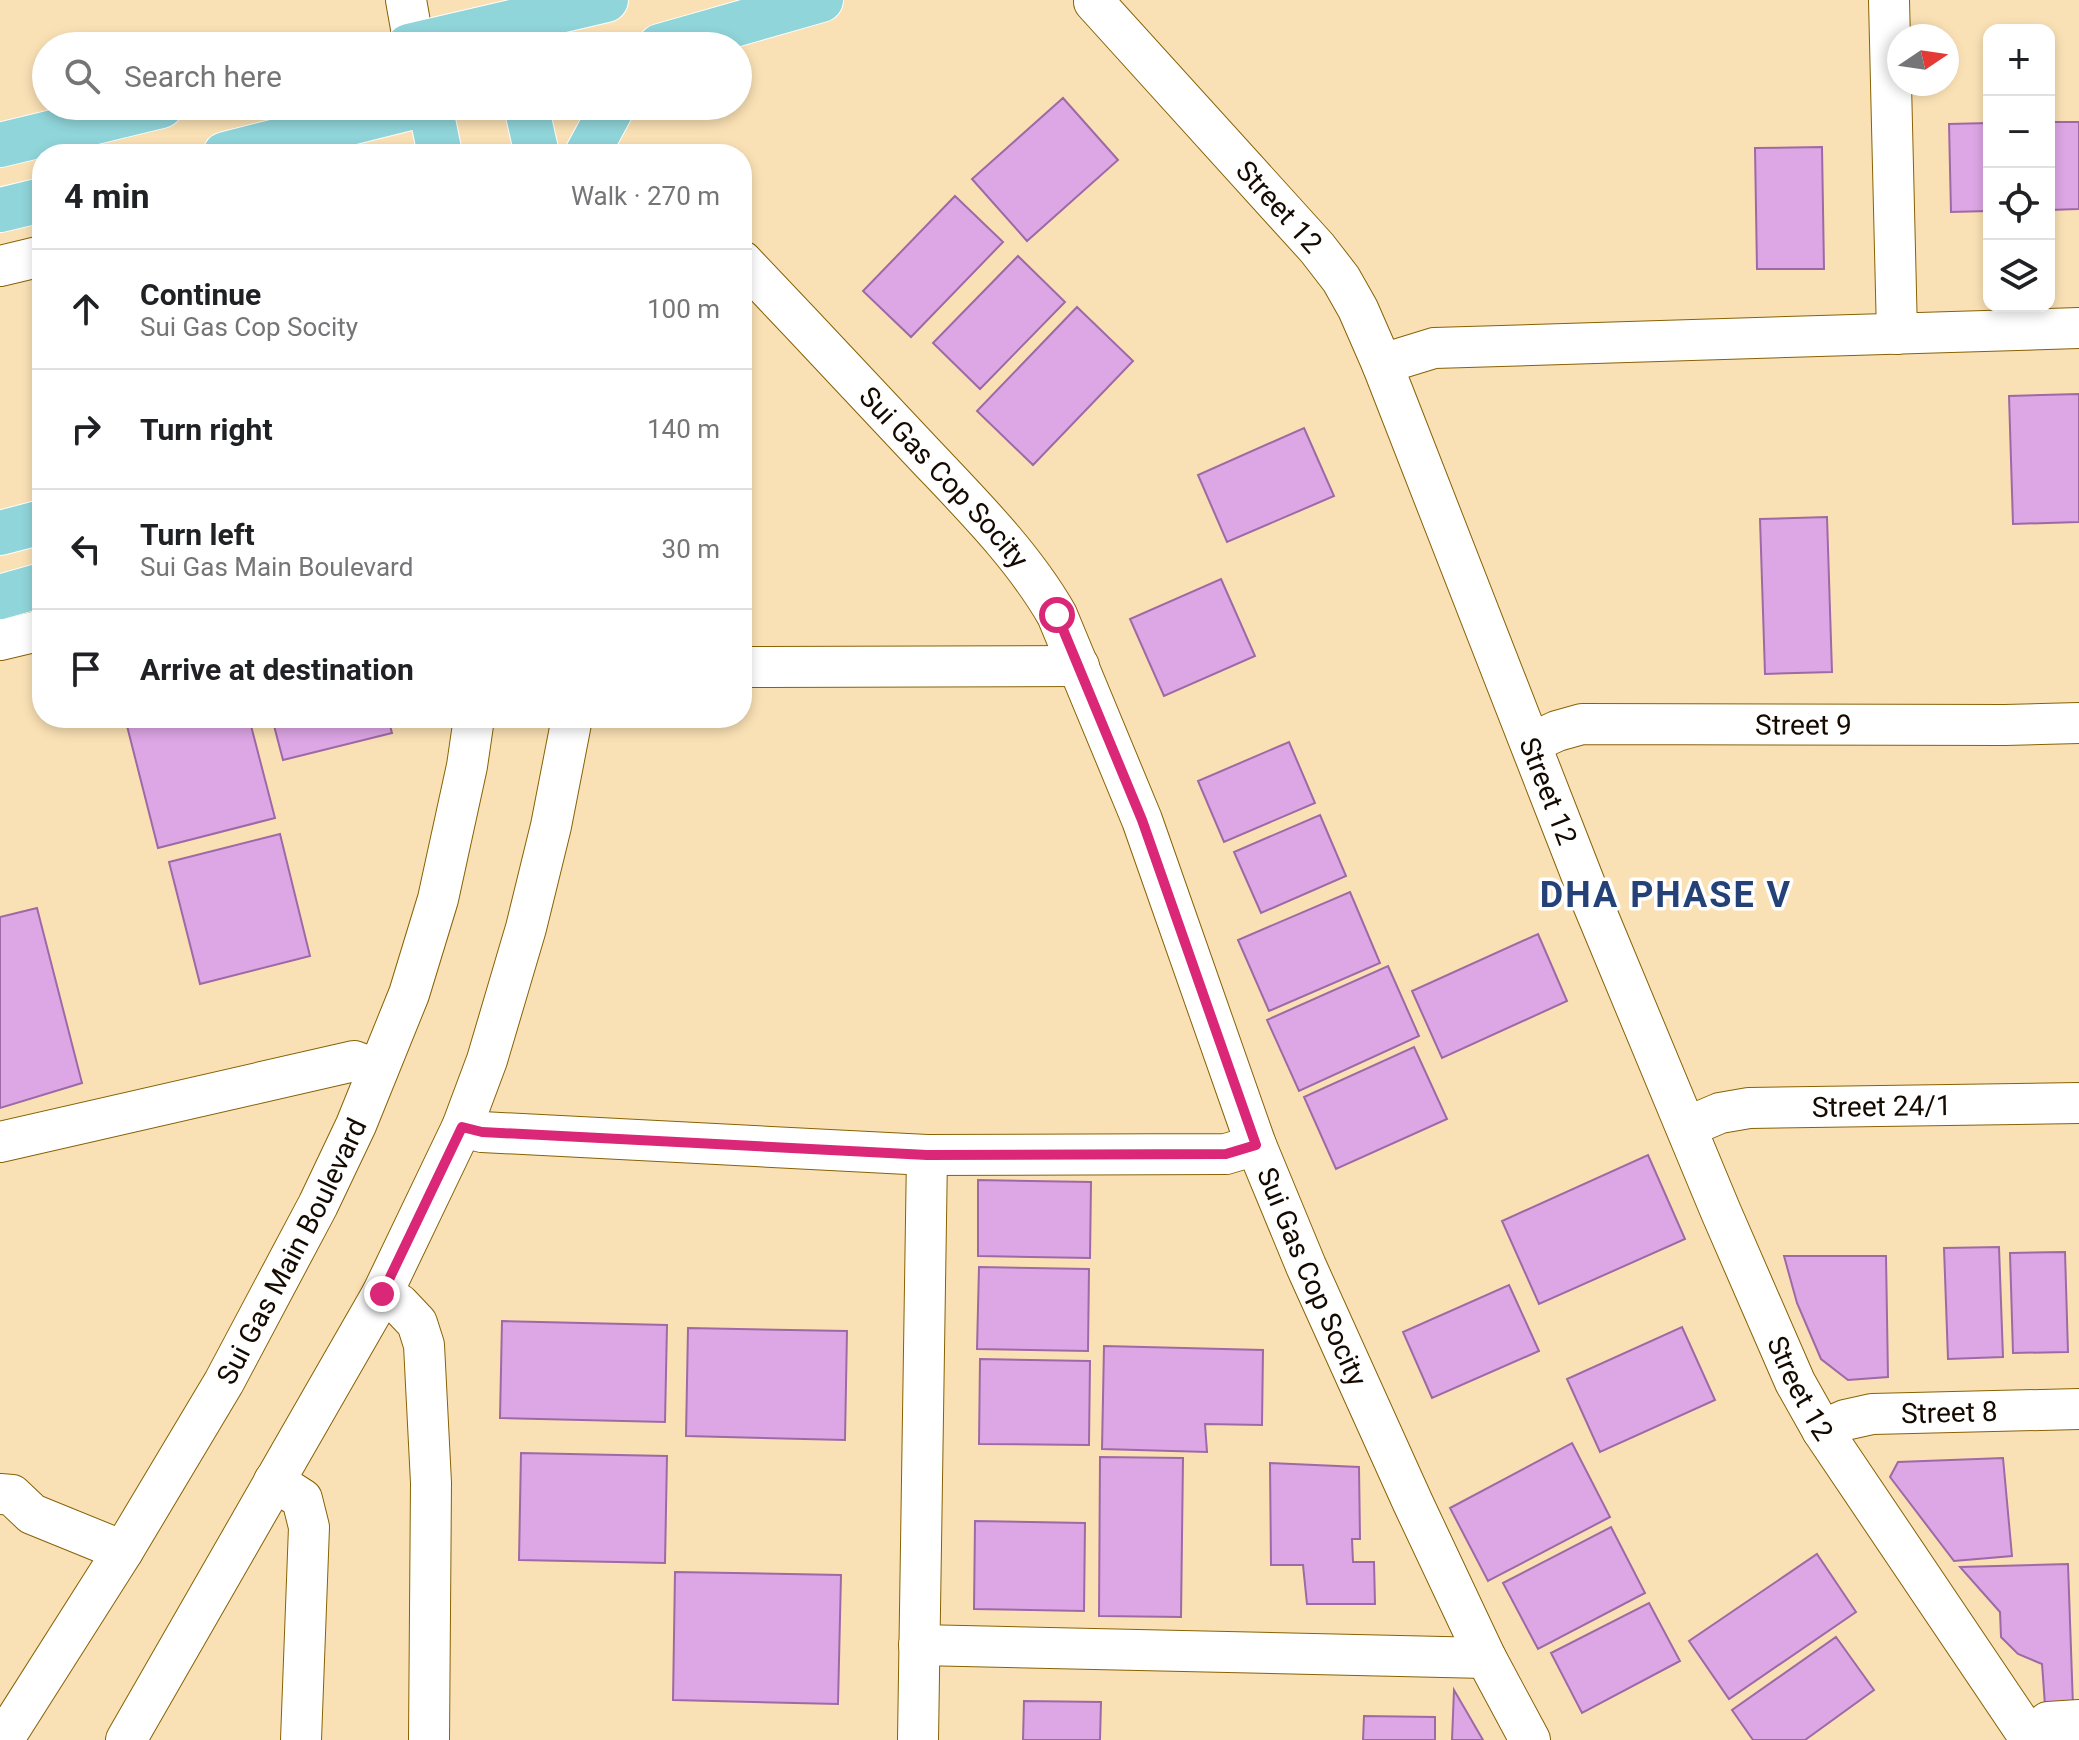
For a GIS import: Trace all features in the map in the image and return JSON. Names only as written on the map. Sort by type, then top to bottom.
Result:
[{"type":"main road","points":[[470,32],[606,0]]},
{"type":"main road","points":[[715,32],[821,0]]},
{"type":"main road","points":[[0,145],[103,120]]},
{"type":"main road","points":[[265,144],[362,120]]},
{"type":"main road","points":[[433,120],[438,144]]},
{"type":"main road","points":[[529,120],[535,144]]},
{"type":"main road","points":[[592,144],[605,120]]},
{"type":"main road","points":[[0,210],[32,202]]},
{"type":"main road","points":[[0,533],[32,525]]},
{"type":"main road","points":[[0,597],[32,588]]},
{"type":"street","points":[[406,0],[410,32]]},
{"type":"street","points":[[1889,0],[1897,334]]},
{"type":"street","name":"Street 12","points":[[1094,2],[1317,248],[1341,279],[1358,309],[1590,897],[1795,1382],[1822,1430],[2030,1739]]},
{"type":"street","points":[[0,266],[32,258]]},
{"type":"street","name":"Sui Gas Cop Socity","points":[[752,272],[1014,554],[1040,586],[1057,615],[1142,820],[1256,1145],[1306,1266],[1486,1658],[1530,1740]]},
{"type":"street","points":[[1382,364],[1434,348],[2079,328]]},
{"type":"street","points":[[0,640],[32,632]]},
{"type":"street","points":[[752,667],[1079,666]]},
{"type":"street","name":"Street 9","points":[[1531,743],[1582,724],[2079,723]]},
{"type":"street","name":"Sui Gas Main Boulevard","points":[[3,1740],[123,1551],[224,1382],[318,1205],[356,1125],[409,994],[438,899],[473,728]]},
{"type":"street","points":[[126,1740],[382,1294],[462,1127],[487,1060],[526,928],[551,826],[570,728]]},
{"type":"street","points":[[0,1142],[354,1061],[378,1070]]},
{"type":"street","name":"Street 24/1","points":[[1687,1127],[1720,1113],[1749,1108],[2079,1103]]},
{"type":"street","points":[[462,1127],[482,1132],[927,1155],[1226,1154],[1256,1145]]},
{"type":"street","points":[[918,1740],[927,1155]]},
{"type":"street","points":[[382,1294],[399,1304],[417,1323],[424,1345],[431,1483],[429,1740]]},
{"type":"street","name":"Street 8","points":[[1822,1430],[1845,1420],[1872,1414],[2079,1409]]},
{"type":"street","points":[[274,1481],[302,1499],[309,1527],[301,1740]]},
{"type":"street","points":[[0,1494],[12,1495],[32,1514],[123,1551]]},
{"type":"street","points":[[919,1645],[1486,1658]]},
{"type":"street","points":[[2030,1739],[2048,1722],[2079,1720]]},
{"type":"building","points":[[1063,98],[1118,160],[1027,241],[972,179]]},
{"type":"building","points":[[2055,122],[2079,122],[2079,209],[2055,210]]},
{"type":"building","points":[[1983,123],[1983,211],[1951,212],[1949,124]]},
{"type":"building","points":[[1822,147],[1824,269],[1757,269],[1755,148]]},
{"type":"building","points":[[955,196],[1003,242],[911,337],[863,291]]},
{"type":"building","points":[[1018,256],[1065,302],[980,389],[933,343]]},
{"type":"building","points":[[1077,307],[1133,361],[1033,465],[977,411]]},
{"type":"building","points":[[2079,394],[2079,522],[2013,524],[2009,396]]},
{"type":"building","points":[[1304,428],[1334,496],[1227,542],[1198,475]]},
{"type":"building","points":[[1827,517],[1832,672],[1765,674],[1760,519]]},
{"type":"building","points":[[1221,579],[1255,656],[1164,696],[1130,619]]},
{"type":"building","points":[[128,728],[252,728],[275,818],[158,848]]},
{"type":"building","points":[[275,728],[391,728],[392,733],[283,760]]},
{"type":"building","points":[[1289,742],[1315,803],[1224,842],[1198,781]]},
{"type":"building","points":[[1320,815],[1346,876],[1261,913],[1234,852]]},
{"type":"building","points":[[280,834],[310,956],[200,984],[169,862]]},
{"type":"building","points":[[1350,892],[1380,963],[1269,1011],[1238,940]]},
{"type":"building","points":[[37,908],[82,1083],[0,1108],[0,917]]},
{"type":"building","points":[[1538,934],[1567,1001],[1442,1058],[1412,991]]},
{"type":"building","points":[[1388,966],[1419,1036],[1299,1091],[1267,1020]]},
{"type":"building","points":[[1414,1047],[1447,1119],[1336,1169],[1304,1097]]},
{"type":"building","points":[[1648,1155],[1685,1239],[1539,1304],[1502,1221]]},
{"type":"building","points":[[978,1180],[1091,1182],[1090,1258],[978,1256]]},
{"type":"building","points":[[1999,1247],[2003,1357],[1948,1359],[1944,1248]]},
{"type":"building","points":[[2065,1252],[2068,1352],[2013,1353],[2010,1253]]},
{"type":"building","points":[[1784,1256],[1886,1256],[1888,1377],[1848,1380],[1821,1359],[1797,1303]]},
{"type":"building","points":[[979,1267],[1089,1269],[1088,1351],[977,1349]]},
{"type":"building","points":[[1509,1285],[1539,1351],[1432,1398],[1403,1332]]},
{"type":"building","points":[[502,1321],[667,1325],[665,1422],[500,1418]]},
{"type":"building","points":[[1682,1327],[1715,1400],[1600,1452],[1567,1379]]},
{"type":"building","points":[[688,1328],[847,1331],[845,1440],[686,1436]]},
{"type":"building","points":[[1104,1346],[1263,1350],[1262,1425],[1205,1424],[1207,1452],[1102,1449]]},
{"type":"building","points":[[980,1359],[1090,1361],[1089,1445],[979,1444]]},
{"type":"building","points":[[1572,1443],[1610,1517],[1488,1581],[1450,1508]]},
{"type":"building","points":[[521,1453],[667,1456],[665,1563],[519,1560]]},
{"type":"building","points":[[1100,1457],[1183,1458],[1181,1617],[1099,1616]]},
{"type":"building","points":[[2003,1458],[2012,1556],[1954,1561],[1890,1477],[1898,1462]]},
{"type":"building","points":[[1270,1463],[1359,1467],[1360,1539],[1352,1539],[1353,1562],[1374,1562],[1375,1604],[1307,1604],[1303,1565],[1271,1565]]},
{"type":"building","points":[[975,1521],[1085,1523],[1084,1611],[974,1609]]},
{"type":"building","points":[[1611,1527],[1645,1593],[1538,1649],[1503,1583]]},
{"type":"building","points":[[1817,1554],[1856,1612],[1729,1699],[1689,1641]]},
{"type":"building","points":[[2068,1564],[2073,1706],[2045,1705],[2042,1664],[2018,1654],[2001,1637],[2000,1612],[1960,1567]]},
{"type":"building","points":[[675,1572],[841,1575],[838,1704],[673,1700]]},
{"type":"building","points":[[1649,1603],[1680,1661],[1582,1713],[1551,1653]]},
{"type":"building","points":[[1836,1637],[1874,1690],[1805,1740],[1753,1740],[1732,1710]]},
{"type":"building","points":[[1454,1690],[1483,1740],[1452,1740]]},
{"type":"building","points":[[1024,1701],[1101,1702],[1100,1740],[1023,1740]]},
{"type":"building","points":[[1364,1716],[1435,1717],[1435,1740],[1363,1740]]},
{"type":"district","name":"DHA PHASE V","points":[[1666,895]]},
{"type":"route","points":[[382,1294],[462,1127],[482,1132],[927,1155],[1226,1154],[1256,1145],[1142,820],[1057,615]]}]
